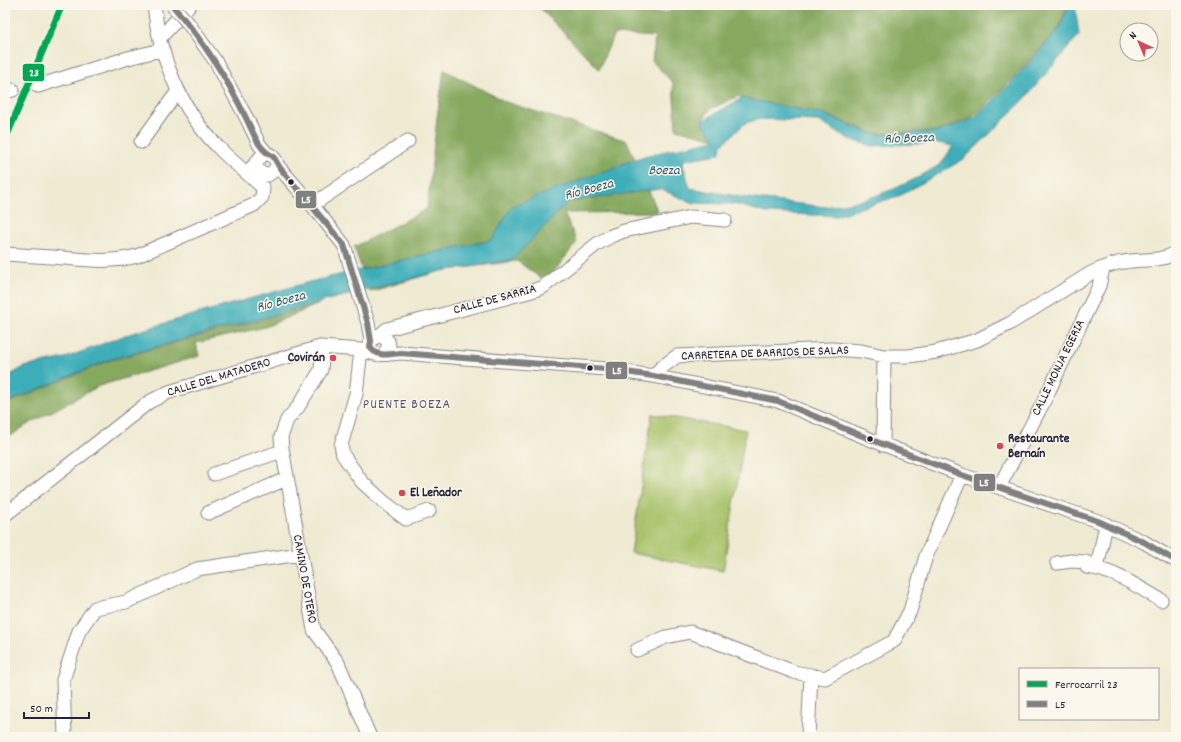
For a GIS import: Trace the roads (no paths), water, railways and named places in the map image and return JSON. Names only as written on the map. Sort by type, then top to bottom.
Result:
[{"type":"street","points":[[5,254],[98,261],[128,259],[254,205],[262,197],[263,188],[276,160],[273,156],[258,158],[218,148],[202,130],[178,91],[161,44],[154,5]]},
{"type":"street","points":[[172,5],[188,23],[216,62],[246,117],[258,158],[257,168],[260,173],[269,174],[297,188],[344,245],[377,339],[356,394],[341,445],[343,455],[362,482],[406,519],[429,511]]},
{"type":"street","points":[[38,86],[128,58],[161,44],[190,5]]},
{"type":"street","points":[[141,142],[178,91]]},
{"type":"street","points":[[312,205],[408,141]]},
{"type":"street","name":"CALLE DE SARRIA","points":[[377,339],[543,287],[597,244],[611,236],[691,217],[725,220]]},
{"type":"street","name":"CARRETERA DE BARRIOS DE SALAS","points":[[662,368],[677,356],[832,349],[860,351],[884,356],[922,355],[978,340],[1009,324],[1092,273],[1103,268],[1123,262],[1161,259],[1175,254]]},
{"type":"street","name":"CALLE MONJA EGERIA","points":[[999,487],[1043,403],[1099,286],[1103,268]]},
{"type":"street","points":[[377,339],[401,353],[606,369],[662,368],[778,401],[962,475],[1106,524],[1144,542],[1176,561]]},
{"type":"street","name":"CALLE DEL MATADERO","points":[[5,515],[149,402],[169,392],[320,347],[377,339]]},
{"type":"street","name":"CAMINO DE OTERO","points":[[320,347],[322,358],[321,370],[298,407],[287,420],[281,437],[282,451],[314,630],[338,663],[370,737]]},
{"type":"street","points":[[878,442],[884,356]]},
{"type":"street","points":[[214,474],[282,451]]},
{"type":"street","points":[[637,650],[666,637],[690,632],[794,672],[825,678],[894,641],[910,611],[926,556],[962,475]]},
{"type":"street","points":[[208,513],[286,479]]},
{"type":"street","points":[[1097,568],[1106,524]]},
{"type":"street","points":[[65,737],[63,680],[79,631],[95,608],[126,602],[197,569],[300,554]]},
{"type":"street","points":[[1057,563],[1071,561],[1086,562],[1087,567],[1097,568],[1119,576],[1161,600]]},
{"type":"street","points":[[808,737],[811,675]]},
{"type":"water","name":"Boeza","points":[[1069,5],[1075,5],[1079,35],[1022,102],[964,159],[901,195],[836,216],[767,213],[734,204],[693,203],[660,189],[568,202],[512,260],[442,271],[328,300],[108,360],[5,403],[5,378],[24,367],[65,358],[126,335],[309,282],[492,240],[512,206],[644,156],[715,140],[702,121],[742,98],[822,114],[875,135],[938,132],[973,119],[1010,84],[1060,28]],"holes":[[[760,119],[818,121],[849,139],[872,146],[938,143],[953,146],[941,164],[919,177],[894,189],[864,200],[826,207],[747,198],[690,188],[683,165],[684,160],[719,154],[722,145],[745,123]]]},
{"type":"rail line","name":"23","points":[[5,140],[62,5]]},
{"type":"place","name":"Covirán","points":[[333,358]]},
{"type":"place","name":"Restaurante Bernaín","points":[[1000,446]]},
{"type":"place","name":"El Leñador","points":[[402,493]]},
{"type":"district","name":"PUENTE BOEZA","points":[[407,405]]},
{"type":"water label","name":"Río Boeza","points":[[909,139]]},
{"type":"water label","name":"Río Boeza","points":[[589,190]]},
{"type":"water label","name":"Río Boeza","points":[[281,302]]}]
